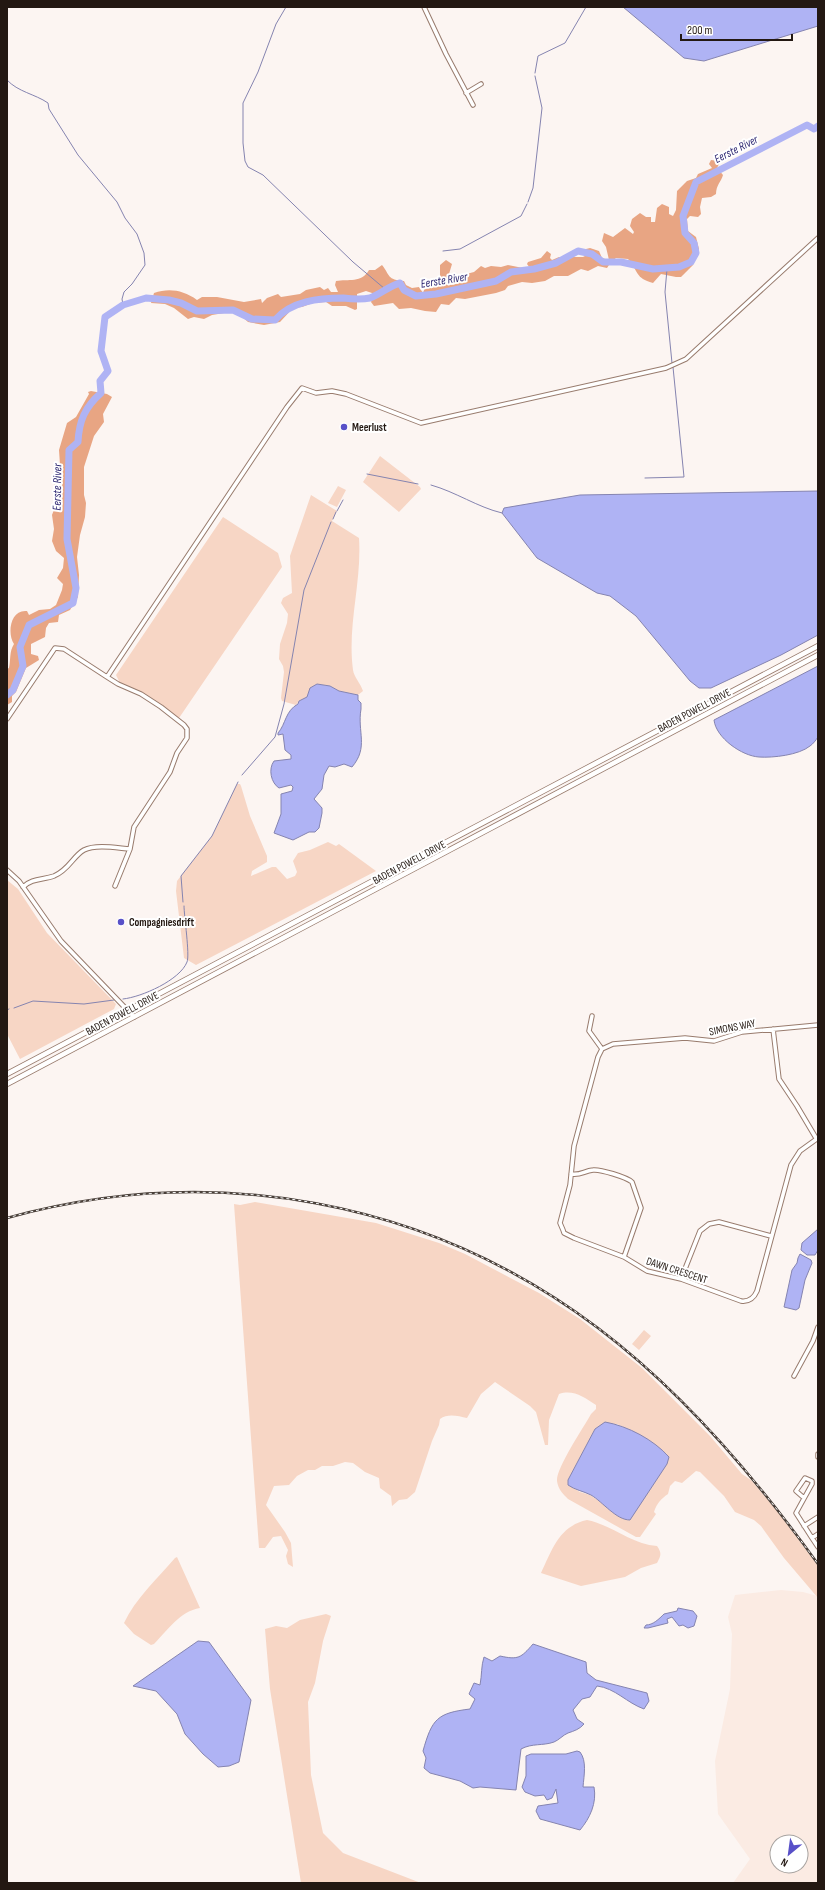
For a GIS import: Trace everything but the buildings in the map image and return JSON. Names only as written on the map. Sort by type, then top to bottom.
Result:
[{"type":"main road","name":"BADEN POWELL DRIVE","points":[[7,1074],[818,646]]},
{"type":"main road","name":"BADEN POWELL DRIVE","points":[[7,1084],[818,655]]},
{"type":"street","points":[[424,7],[466,94],[473,105]]},
{"type":"street","points":[[466,94],[481,84]]},
{"type":"street","points":[[107,677],[287,407],[302,388],[316,393],[337,392],[421,423],[666,368],[686,358],[818,238]]},
{"type":"street","points":[[7,719],[55,648],[64,648],[118,684],[141,694],[184,724],[187,730],[187,738],[177,753],[170,772],[134,828],[130,849],[115,886]]},
{"type":"street","points":[[23,887],[28,882],[58,874],[73,862],[84,850],[97,847],[130,849]]},
{"type":"street","points":[[7,870],[16,877],[61,941],[134,1017]]},
{"type":"street","points":[[592,1016],[589,1031],[602,1049]]},
{"type":"street","name":"SIMONS WAY","points":[[602,1049],[613,1044],[685,1038],[714,1041],[742,1032],[818,1025]]},
{"type":"street","points":[[773,1029],[779,1079],[817,1138]]},
{"type":"street","name":"DAWN CRESCENT","points":[[602,1049],[598,1057],[574,1146],[571,1174],[560,1223],[564,1233],[624,1257],[651,1273],[681,1279],[741,1301],[749,1301],[757,1290],[791,1164],[800,1151],[817,1138]]},
{"type":"street","points":[[571,1174],[581,1175],[589,1171],[596,1170],[624,1178],[632,1182],[641,1208],[624,1257]]},
{"type":"street","points":[[681,1279],[700,1231],[709,1224],[720,1222],[771,1236]]},
{"type":"street","points":[[794,1376],[818,1330]]},
{"type":"street","points":[[804,1498],[796,1491],[805,1478],[812,1482],[804,1498],[796,1512],[818,1547]]},
{"type":"street","points":[[804,1526],[818,1517]]},
{"type":"street","points":[[812,1538],[818,1534]]},
{"type":"shaded area","points":[[722,158],[717,168],[723,175],[716,194],[711,197],[702,198],[700,207],[701,214],[698,217],[690,216],[687,219],[688,231],[696,237],[699,249],[693,265],[681,277],[661,274],[653,283],[640,277],[628,259],[616,258],[607,268],[598,266],[588,271],[581,269],[568,276],[554,276],[545,281],[532,283],[522,282],[508,286],[505,290],[496,293],[465,299],[456,298],[449,305],[441,304],[436,312],[411,308],[399,309],[393,303],[374,306],[371,302],[373,297],[372,293],[366,291],[357,294],[357,309],[355,310],[346,306],[332,306],[326,302],[313,303],[302,307],[293,308],[280,322],[264,325],[248,322],[239,314],[230,312],[212,315],[204,319],[194,317],[188,319],[174,308],[165,304],[151,303],[154,293],[171,290],[181,292],[197,300],[202,297],[217,297],[244,302],[261,299],[262,303],[267,298],[278,294],[281,297],[300,294],[306,290],[320,287],[324,290],[328,288],[331,292],[338,292],[335,285],[336,281],[359,279],[369,270],[375,270],[382,265],[392,278],[404,281],[406,285],[412,288],[419,287],[423,293],[427,282],[440,279],[440,265],[446,260],[452,264],[449,274],[451,278],[474,272],[481,266],[485,268],[491,266],[501,267],[508,265],[528,269],[530,268],[527,264],[528,262],[541,258],[547,251],[551,254],[550,258],[552,260],[559,257],[583,257],[585,256],[582,250],[590,248],[599,251],[602,258],[609,260],[606,247],[602,241],[604,233],[613,237],[625,228],[633,234],[634,232],[630,226],[632,219],[640,213],[646,217],[651,217],[651,222],[655,222],[657,208],[662,204],[669,207],[669,214],[673,216],[676,210],[677,191],[687,181],[696,178],[698,174],[712,168],[709,164],[711,160],[718,161]]},
{"type":"shaded area","points":[[91,391],[107,394],[112,397],[103,414],[104,422],[94,436],[84,467],[84,495],[86,503],[85,517],[80,535],[77,557],[79,575],[78,597],[70,610],[59,615],[58,622],[49,623],[46,628],[45,637],[31,644],[31,654],[38,656],[39,660],[26,668],[16,692],[12,696],[12,702],[7,705],[7,669],[9,668],[12,647],[14,644],[11,629],[14,618],[21,611],[27,611],[29,615],[39,610],[50,609],[56,605],[62,590],[63,584],[57,578],[63,568],[64,558],[56,551],[52,541],[54,529],[52,515],[57,502],[54,482],[60,465],[59,450],[67,423],[76,417],[89,394],[88,392]]},
{"type":"shaded area","points":[[380,456],[421,489],[399,512],[363,482]]},
{"type":"shaded area","points":[[338,486],[346,490],[337,507],[328,503]]},
{"type":"shaded area","points":[[311,495],[337,511],[332,521],[359,538],[352,654],[353,670],[363,691],[358,695],[339,691],[330,686],[317,684],[312,687],[307,697],[299,701],[296,705],[282,701],[281,698],[284,672],[283,666],[279,659],[280,644],[287,623],[288,614],[281,603],[283,598],[292,593],[290,556]]},
{"type":"shaded area","points":[[223,517],[278,553],[282,567],[179,718],[137,690],[120,683],[116,675]]},
{"type":"shaded area","points":[[237,784],[240,784],[241,786],[250,816],[267,856],[267,862],[252,871],[251,876],[272,867],[276,867],[287,879],[295,876],[297,872],[293,861],[298,853],[310,850],[328,842],[336,846],[339,844],[376,871],[196,965],[184,958],[176,891],[177,881],[212,836]]},
{"type":"shaded area","points":[[7,880],[18,889],[47,933],[116,1004],[114,1009],[20,1059],[7,1034]]},
{"type":"shaded area","points":[[255,1202],[376,1223],[439,1243],[465,1254],[539,1293],[580,1319],[642,1368],[710,1436],[742,1474],[751,1480],[778,1512],[818,1566],[818,1598],[784,1558],[761,1526],[754,1520],[735,1512],[724,1496],[700,1472],[696,1471],[682,1483],[675,1481],[670,1486],[668,1494],[658,1504],[654,1512],[656,1514],[640,1537],[636,1537],[568,1499],[558,1486],[558,1475],[571,1448],[591,1414],[596,1409],[596,1405],[574,1393],[569,1392],[559,1394],[549,1420],[548,1445],[545,1445],[536,1412],[530,1406],[495,1382],[481,1394],[467,1418],[446,1416],[440,1419],[415,1492],[407,1499],[399,1500],[392,1506],[391,1496],[380,1488],[379,1478],[365,1472],[353,1463],[345,1462],[333,1466],[322,1466],[315,1470],[308,1470],[297,1476],[289,1485],[274,1486],[266,1505],[291,1543],[293,1567],[288,1564],[286,1556],[288,1550],[281,1536],[273,1537],[265,1548],[259,1548],[234,1204],[240,1205]],"holes":[[[617,1424],[643,1437],[667,1454],[650,1489],[627,1520],[590,1495],[580,1492],[568,1485],[568,1480],[595,1429]]]},
{"type":"shaded area","points":[[644,1330],[651,1336],[639,1350],[632,1344]]},
{"type":"shaded area","points":[[587,1520],[596,1522],[639,1542],[657,1546],[660,1554],[657,1563],[641,1568],[625,1577],[581,1586],[541,1573],[553,1548],[563,1533],[577,1523]]},
{"type":"shaded area","points":[[177,1557],[200,1608],[180,1617],[154,1644],[151,1645],[134,1634],[124,1623],[140,1597]]},
{"type":"shaded area","points":[[781,1590],[803,1592],[817,1596],[818,1883],[733,1883],[750,1859],[718,1814],[715,1761],[730,1689],[732,1634],[728,1617],[735,1595]]},
{"type":"shaded area","points":[[326,1614],[331,1616],[323,1641],[315,1683],[308,1702],[311,1775],[323,1833],[343,1853],[421,1883],[301,1883],[270,1689],[265,1629],[276,1626],[287,1628],[300,1620]]},
{"type":"water","points":[[623,7],[818,7],[818,26],[704,61],[684,58]]},
{"type":"water","points":[[818,491],[818,635],[781,655],[711,688],[699,688],[690,681],[636,616],[610,596],[597,593],[537,558],[502,513],[504,508],[580,495]]},
{"type":"water","points":[[818,666],[818,737],[810,746],[799,752],[786,755],[771,757],[752,756],[738,750],[719,733],[714,720]]},
{"type":"water","points":[[317,684],[330,686],[339,691],[358,695],[358,700],[361,703],[360,753],[352,767],[344,764],[335,767],[329,766],[324,775],[322,789],[314,799],[322,808],[319,828],[315,832],[309,832],[293,840],[274,833],[281,814],[281,794],[292,791],[293,787],[291,785],[279,788],[276,786],[271,776],[271,768],[274,761],[291,759],[291,755],[285,750],[283,734],[278,735],[278,733],[291,710],[298,704],[299,701],[307,697],[310,688]]},
{"type":"water","points":[[818,1229],[818,1250],[815,1255],[807,1255],[801,1250],[802,1243]]},
{"type":"water","points":[[800,1254],[811,1260],[812,1263],[805,1280],[799,1308],[796,1310],[784,1307],[792,1270],[797,1263]]},
{"type":"water","points":[[605,1422],[631,1430],[656,1445],[669,1457],[667,1464],[630,1520],[615,1514],[591,1495],[568,1485],[568,1480],[595,1429]]},
{"type":"water","points":[[678,1608],[693,1611],[697,1616],[694,1626],[688,1628],[683,1625],[679,1626],[672,1617],[667,1619],[668,1623],[644,1628],[646,1625],[656,1621],[664,1614],[677,1611]]},
{"type":"water","points":[[198,1641],[209,1642],[251,1700],[239,1762],[229,1766],[218,1767],[203,1754],[185,1734],[177,1714],[156,1691],[133,1686]]},
{"type":"water","points":[[533,1644],[586,1662],[587,1673],[596,1680],[647,1693],[649,1701],[644,1709],[610,1690],[597,1686],[590,1697],[582,1699],[573,1710],[577,1719],[584,1724],[581,1727],[554,1742],[529,1746],[521,1749],[516,1790],[480,1787],[473,1788],[460,1781],[430,1773],[424,1768],[426,1758],[423,1751],[433,1725],[443,1716],[470,1709],[475,1699],[469,1694],[474,1683],[480,1685],[484,1657],[492,1661],[500,1656],[511,1658],[519,1657]]},
{"type":"water","points":[[577,1751],[580,1752],[584,1760],[583,1787],[594,1787],[595,1793],[592,1810],[580,1830],[540,1819],[536,1811],[538,1806],[558,1803],[556,1789],[552,1798],[547,1800],[544,1795],[535,1796],[525,1792],[522,1787],[526,1776],[526,1756],[531,1754],[566,1754]]},
{"type":"waterway","points":[[286,7],[276,24],[258,72],[243,103],[243,143],[245,161],[248,167],[263,175],[353,262],[385,289]]},
{"type":"waterway","points":[[535,73],[538,56],[565,43],[586,7]]},
{"type":"waterway","points":[[528,202],[533,188],[542,108],[535,76]]},
{"type":"waterway","points":[[7,80],[21,90],[48,103],[49,109],[78,155],[117,202],[125,218],[137,234],[144,253],[145,265],[132,284],[124,292],[122,299],[123,305]]},
{"type":"waterway","name":"Eerste River","points":[[7,695],[13,690],[23,666],[20,647],[29,625],[73,603],[76,588],[67,539],[69,450],[78,442],[81,421],[87,409],[95,398],[101,393],[100,381],[108,371],[101,351],[105,317],[123,305],[146,298],[169,300],[181,303],[197,311],[233,310],[252,319],[275,320],[289,309],[306,302],[334,298],[370,298],[400,283],[404,290],[416,296],[436,294],[496,281],[511,272],[534,269],[556,263],[578,251],[592,254],[603,262],[621,262],[653,269],[679,267],[691,262],[696,253],[694,243],[685,233],[683,216],[696,182],[807,125],[814,129],[818,126]]},
{"type":"waterway","points":[[443,251],[460,249],[521,216],[527,204]]},
{"type":"waterway","points":[[667,269],[665,292],[672,363]]},
{"type":"waterway","points":[[645,478],[684,477],[673,367]]},
{"type":"waterway","points":[[367,474],[418,484]]},
{"type":"waterway","points":[[431,485],[502,513]]},
{"type":"waterway","points":[[337,511],[343,500]]},
{"type":"waterway","points":[[333,519],[336,512]]},
{"type":"waterway","points":[[242,775],[275,737],[284,704],[304,590],[331,522]]},
{"type":"waterway","points":[[183,902],[181,876],[212,836],[238,782]]},
{"type":"waterway","points":[[123,999],[131,998],[150,991],[169,981],[183,969],[188,958],[184,906]]},
{"type":"waterway","points":[[14,1008],[33,1001],[84,1004],[114,1000]]},
{"type":"railway","points":[[7,1218],[85,1201],[162,1193],[239,1194],[316,1203],[390,1221],[462,1248],[532,1284],[598,1328],[660,1380],[689,1408],[744,1468],[818,1564]]},
{"type":"place","name":"Meerlust","points":[[344,427]]},
{"type":"place","name":"Compagniesdrift","points":[[121,922]]}]
